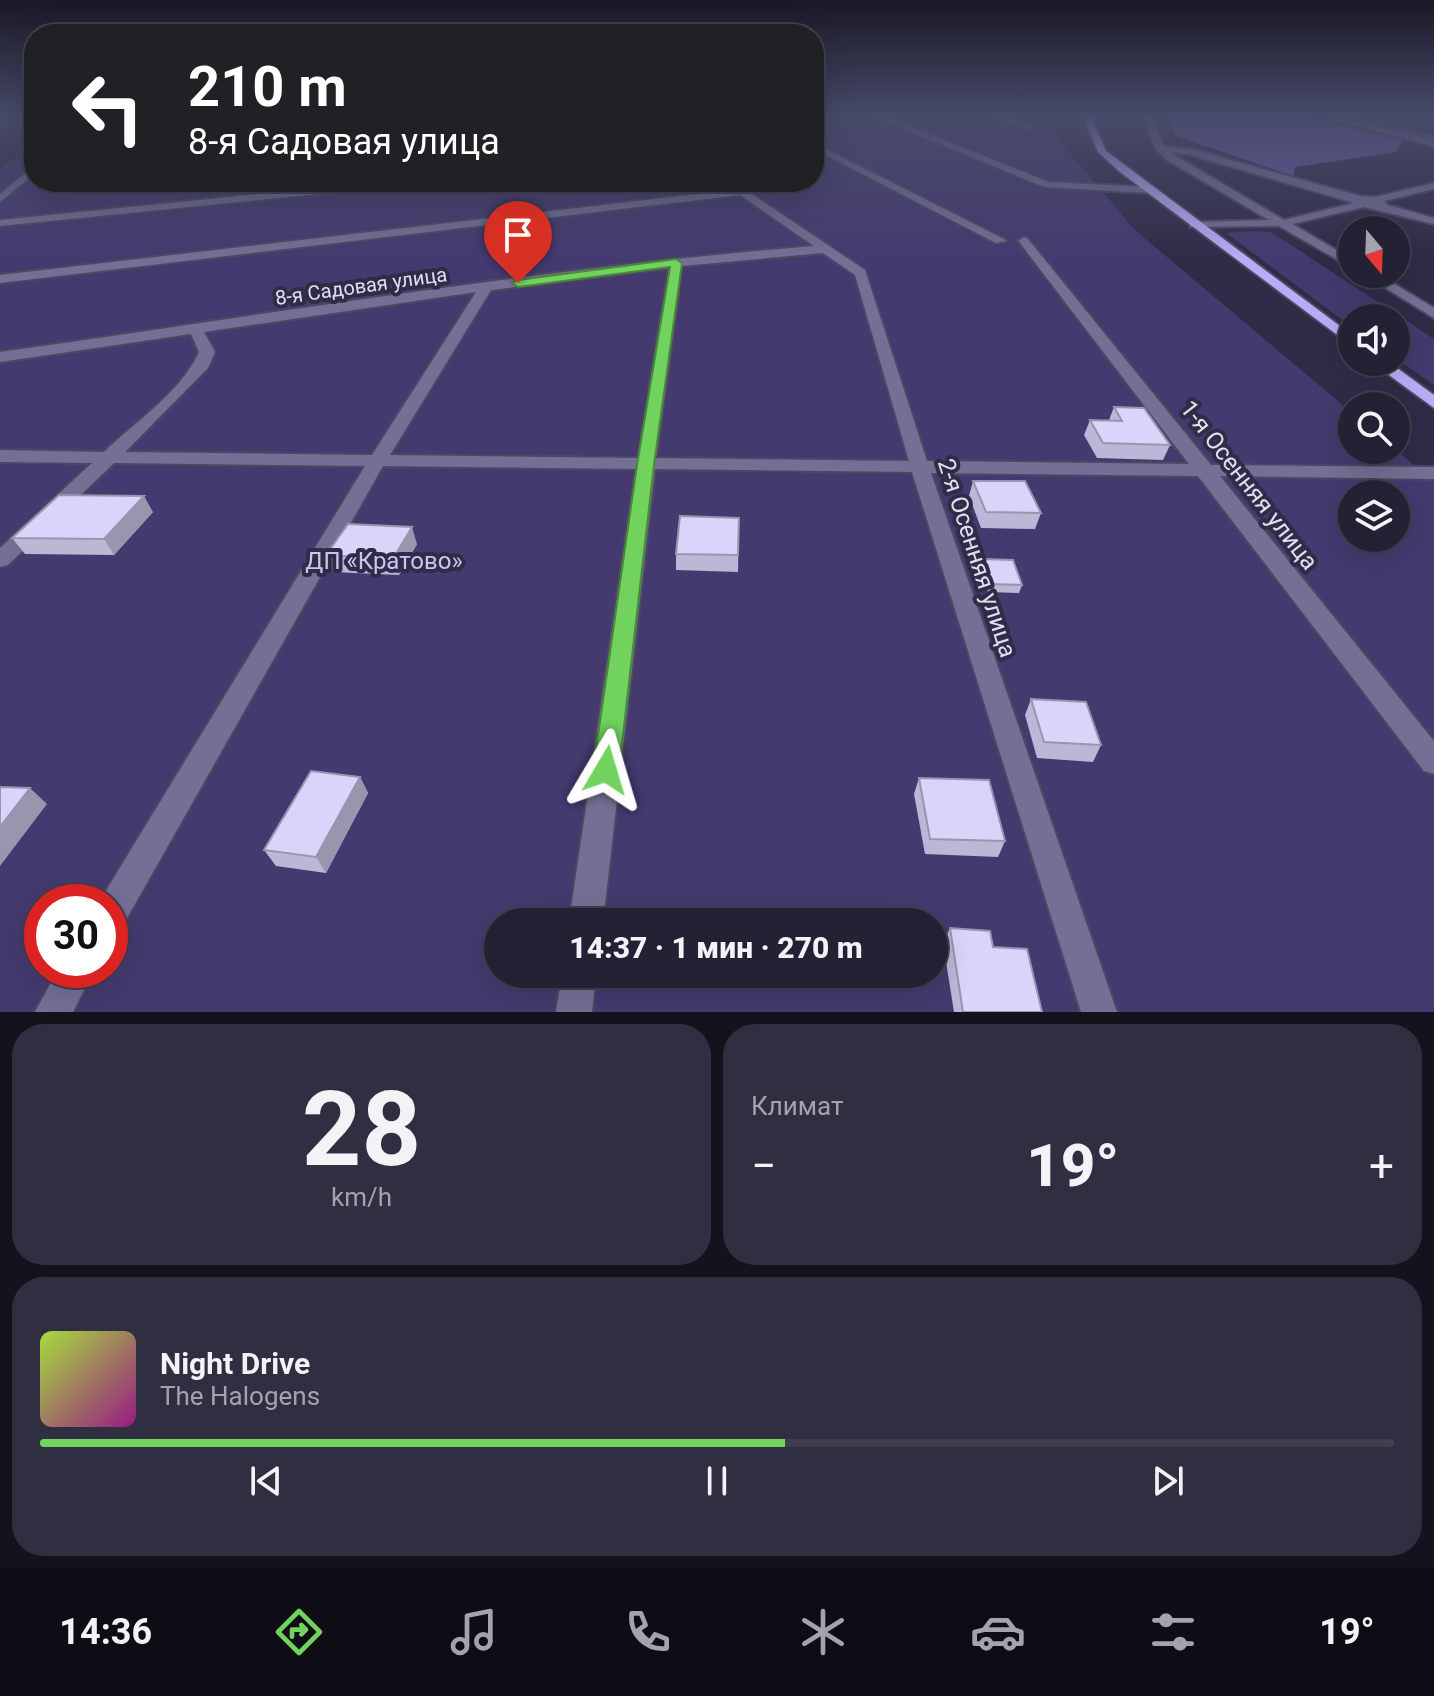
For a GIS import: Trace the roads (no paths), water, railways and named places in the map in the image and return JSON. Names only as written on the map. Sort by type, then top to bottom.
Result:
[{"type":"main road","points":[[1116,163],[1338,332]]},
{"type":"main road","points":[[1398,376],[1434,403]]},
{"type":"street","points":[[848,163],[1000,241]]},
{"type":"street","points":[[994,163],[1048,185],[1149,190]]},
{"type":"street","points":[[1179,163],[1338,256]]},
{"type":"street","points":[[1230,163],[1434,221]]},
{"type":"street","points":[[0,199],[24,178]]},
{"type":"street","points":[[1378,203],[1434,186]]},
{"type":"street","points":[[0,223],[308,192]]},
{"type":"street","points":[[0,279],[694,192]]},
{"type":"street","name":"2-я Осенняя улица","points":[[741,192],[861,273],[920,468],[1099,1012]]},
{"type":"street","points":[[1194,225],[1283,223],[1358,201]]},
{"type":"street","name":"1-я Осенняя улица","points":[[1024,241],[1434,762]]},
{"type":"street","name":"8-я Садовая улица","points":[[0,357],[486,287],[676,263],[824,249]]},
{"type":"street","points":[[588,908],[676,263]]},
{"type":"street","points":[[128,884],[377,461],[486,287]]},
{"type":"street","points":[[1392,288],[1434,314]]},
{"type":"street","points":[[0,560],[149,422],[200,368],[207,352],[196,330]]},
{"type":"street","points":[[0,456],[1434,473]]},
{"type":"street","points":[[53,1012],[67,988]]},
{"type":"street","points":[[574,1012],[577,988]]},
{"type":"park label","name":"ДП «Кратово»","points":[[384,561]]}]
